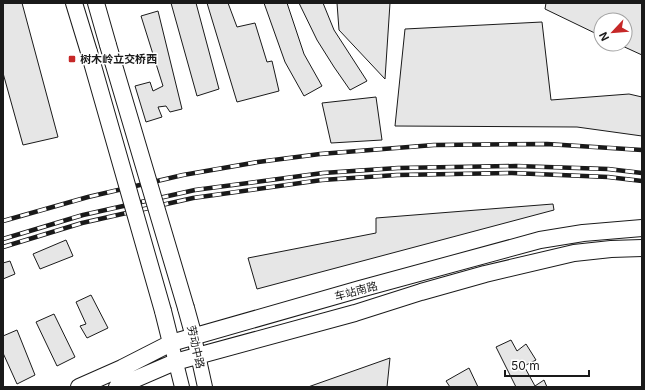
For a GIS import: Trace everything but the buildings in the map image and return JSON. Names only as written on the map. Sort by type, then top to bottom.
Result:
[{"type":"main road","points":[[74,3],[163,311],[182,387]]},
{"type":"main road","name":"劳动中路","points":[[96,3],[186,308],[205,387]]},
{"type":"main road","name":"车站南路","points":[[79,387],[122,368],[171,343],[540,240],[583,233],[642,228]]},
{"type":"main road","name":"车站南路","points":[[117,387],[175,362],[355,313],[421,292],[512,267],[574,253],[611,249],[642,248]]},
{"type":"railway","points":[[3,221],[88,197],[183,175],[258,162],[320,154],[434,145],[547,144],[642,150]]},
{"type":"railway","points":[[3,239],[83,215],[195,190],[323,173],[398,168],[516,166],[608,169],[642,173]]},
{"type":"railway","points":[[3,247],[82,223],[193,198],[322,180],[397,175],[512,173],[608,177],[642,181]]},
{"type":"place","name":"树木岭立交桥西","points":[[72,59]]}]
